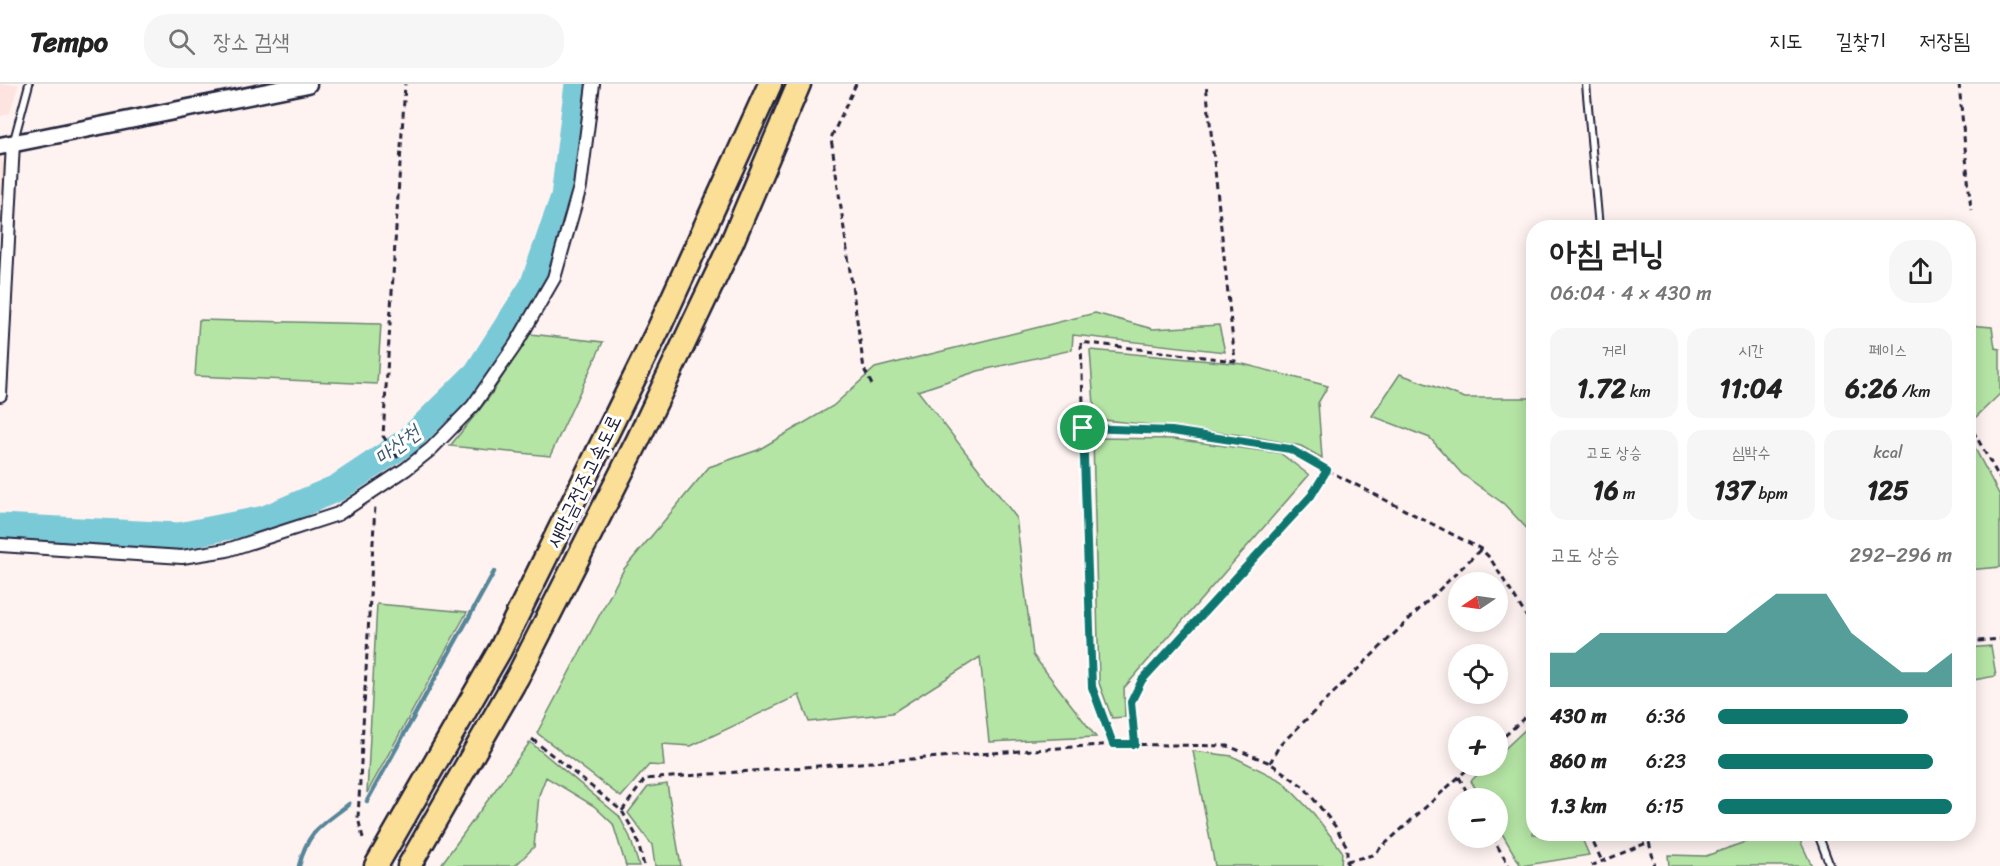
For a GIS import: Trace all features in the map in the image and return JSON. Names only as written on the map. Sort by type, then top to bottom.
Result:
[{"type":"highway","name":"새만금전주고속도로","points":[[376,866],[500,650],[660,328],[770,84]]},
{"type":"highway","name":"새만금전주고속도로","points":[[409,866],[518,676],[638,440],[732,242],[799,84]]},
{"type":"street","points":[[0,395],[6,145],[308,84]]},
{"type":"street","points":[[0,545],[182,557],[227,550],[338,514],[406,469],[431,449],[473,406],[516,344],[554,278],[580,187],[593,84]]},
{"type":"lane","points":[[6,145],[29,84]]},
{"type":"lane","points":[[1586,84],[1598,220]]},
{"type":"lane","points":[[1821,841],[1830,866]]},
{"type":"path","points":[[405,84],[383,436],[406,469]]},
{"type":"path","points":[[856,84],[831,138],[864,369],[873,387]]},
{"type":"path","points":[[1113,744],[1092,687],[1081,342],[1235,361],[1206,84]]},
{"type":"path","points":[[1959,84],[1971,210]]},
{"type":"path","points":[[1083,428],[1172,431],[1290,449],[1481,549],[1490,558],[1526,616]]},
{"type":"path","points":[[1976,436],[2000,478]]},
{"type":"path","points":[[1135,744],[1131,702],[1142,680],[1311,496],[1327,470]]},
{"type":"path","points":[[363,838],[358,818],[376,489]]},
{"type":"path","points":[[1270,763],[1279,746],[1481,549]]},
{"type":"path","points":[[1976,641],[2000,639]]},
{"type":"path","points":[[1508,733],[1526,716]]},
{"type":"path","points":[[532,739],[622,811],[636,835],[644,866]]},
{"type":"path","points":[[622,811],[645,779],[1113,744],[1228,746],[1270,763],[1304,787],[1335,826],[1347,847],[1347,866]]},
{"type":"path","points":[[1347,861],[1373,855],[1459,777],[1465,788]]},
{"type":"path","points":[[1592,841],[1602,861]]},
{"type":"path","points":[[1591,866],[1649,842],[1656,866]]},
{"type":"path","points":[[1498,848],[1509,866]]},
{"type":"shaded area","points":[[0,84],[19,84],[10,113],[0,117]]},
{"type":"shaded area","points":[[0,155],[7,169],[4,247],[0,248]]},
{"type":"green space","points":[[1095,313],[1153,329],[1219,325],[1225,352],[1073,335],[1072,350],[978,371],[918,391],[1016,517],[1033,655],[1096,737],[989,742],[980,657],[892,713],[809,722],[799,695],[691,746],[662,744],[664,766],[649,765],[621,797],[537,733],[624,569],[709,467],[758,450],[833,406],[875,368]]},
{"type":"green space","points":[[199,320],[381,324],[377,384],[195,376]]},
{"type":"green space","points":[[1976,326],[1992,327],[1995,348],[2000,349],[2000,394],[1976,417]]},
{"type":"green space","points":[[530,334],[603,342],[550,456],[450,446],[488,399]]},
{"type":"green space","points":[[1090,350],[1243,364],[1328,386],[1318,403],[1322,458],[1301,446],[1250,436],[1095,419]]},
{"type":"green space","points":[[1400,374],[1465,398],[1526,398],[1526,528],[1504,504],[1462,474],[1430,438],[1372,416]]},
{"type":"green space","points":[[1093,438],[1173,439],[1280,453],[1309,475],[1124,688],[1125,717],[1112,718],[1099,683]]},
{"type":"green space","points":[[1976,450],[2000,496],[2000,567],[1976,569]]},
{"type":"green space","points":[[377,604],[467,612],[367,793]]},
{"type":"green space","points":[[1991,646],[1996,676],[1976,680],[1976,647]]},
{"type":"green space","points":[[1526,729],[1526,841],[1583,841],[1589,855],[1521,866],[1508,844],[1508,788],[1475,788],[1471,781],[1476,776],[1508,776],[1508,746]]},
{"type":"green space","points":[[530,742],[619,816],[630,837],[639,866],[626,866],[613,824],[594,806],[546,777],[539,795],[534,847],[515,866],[440,866]]},
{"type":"green space","points":[[1193,751],[1232,756],[1282,781],[1314,814],[1342,851],[1341,866],[1215,866]]},
{"type":"green space","points":[[667,784],[681,866],[655,866],[652,845],[628,813],[648,787]]},
{"type":"green space","points":[[1748,841],[1800,841],[1812,866],[1669,866],[1668,855],[1706,856]]},
{"type":"waterway","name":"마산천","points":[[0,527],[179,536],[265,519],[337,488],[409,440],[477,373],[533,286],[564,197],[578,84]]},
{"type":"waterway","points":[[367,801],[494,572]]},
{"type":"waterway","points":[[299,866],[311,836],[349,804]]},
{"type":"route","points":[[1083,428],[1172,431],[1290,449],[1327,470],[1311,496],[1142,680],[1131,702],[1135,744],[1113,744],[1092,687],[1083,428]]}]
